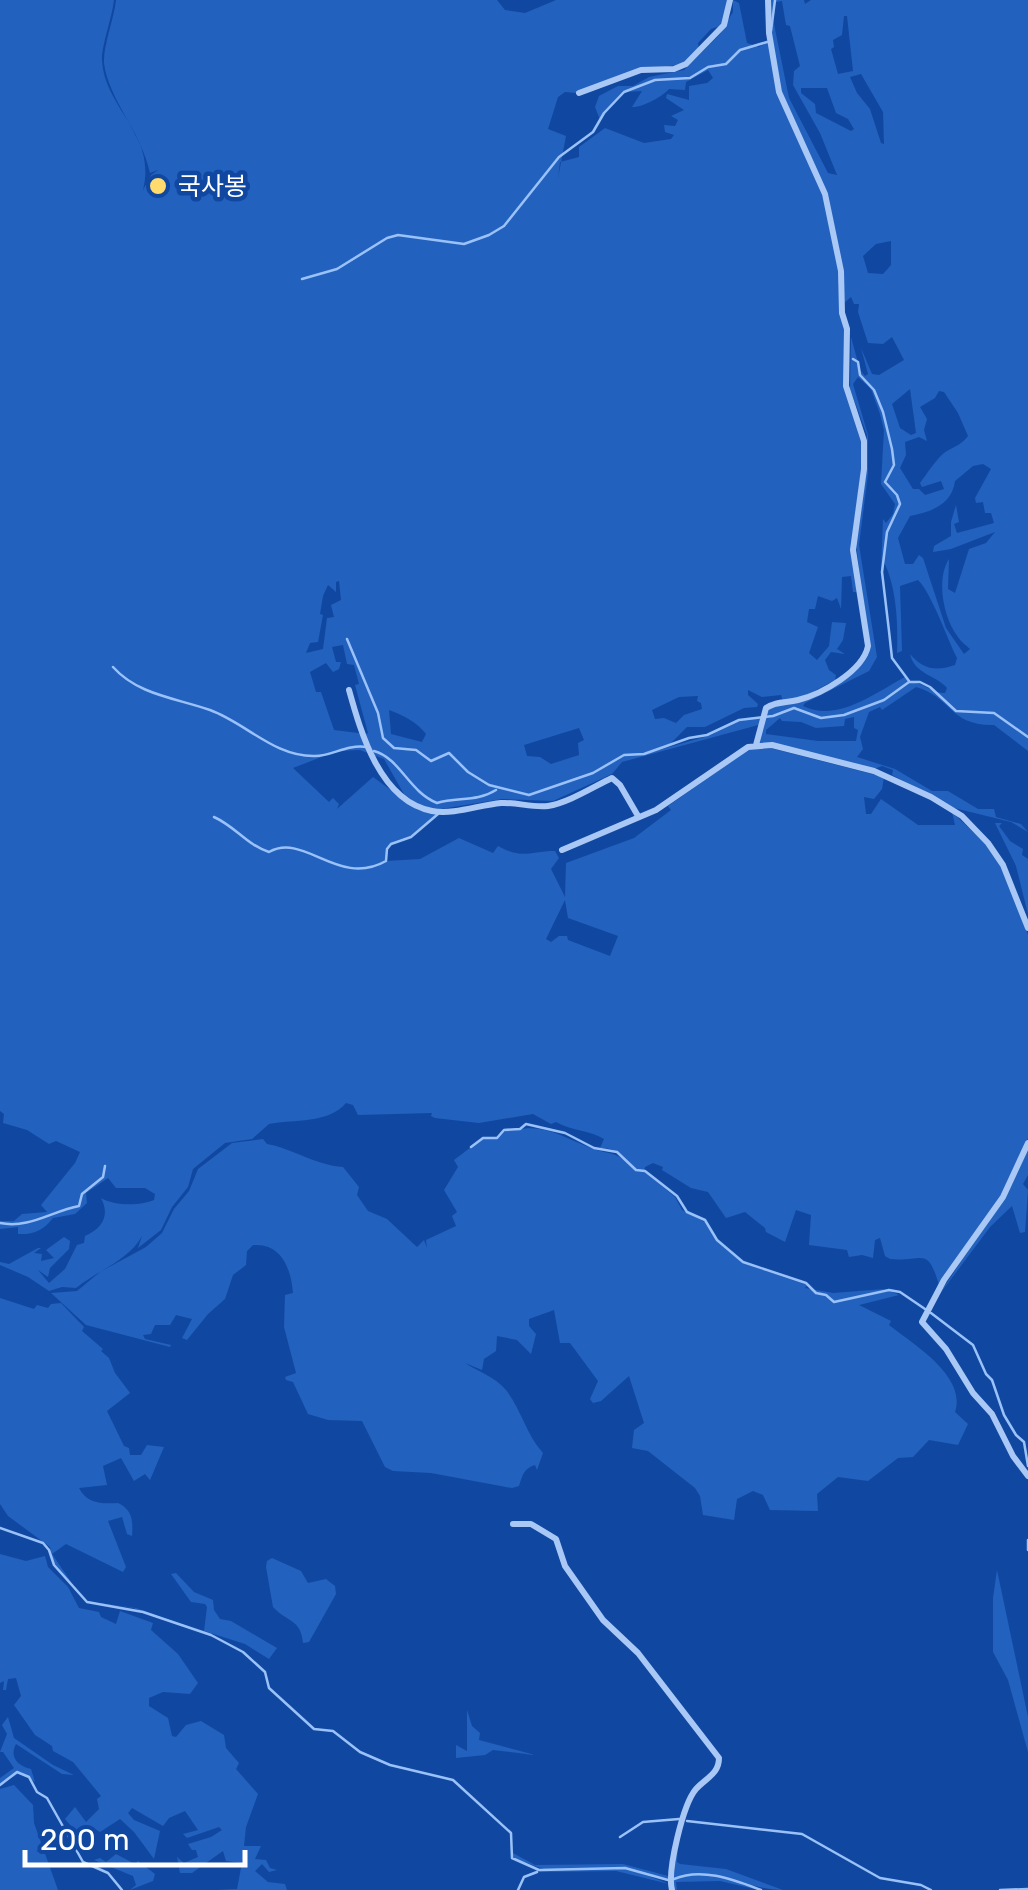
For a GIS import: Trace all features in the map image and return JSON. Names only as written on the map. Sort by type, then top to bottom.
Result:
[{"type":"street","points":[[579,93],[641,70],[674,69],[686,64],[724,25],[730,0]]},
{"type":"street","points":[[756,745],[766,708],[805,698],[846,674],[864,659],[868,646],[852,550],[864,469],[863,430],[846,386],[847,329],[840,298],[840,271],[825,194],[779,92],[767,23],[768,0]]},
{"type":"street","points":[[349,690],[360,733],[382,778],[422,808],[443,812],[504,802],[550,806],[612,778],[638,816]]},
{"type":"street","points":[[562,850],[672,800],[737,754],[756,745],[772,745],[874,771],[962,816],[1003,865],[1028,928]]},
{"type":"street","points":[[1028,1142],[1003,1197],[944,1280],[922,1322],[992,1414],[1028,1476]]},
{"type":"street","points":[[513,1524],[531,1524],[556,1540],[566,1566],[603,1620],[638,1653],[719,1758],[716,1772],[694,1790],[689,1804],[669,1872],[672,1890]]},
{"type":"shaded area","points":[[0,0],[114,0],[102,61],[105,78],[128,121],[104,63],[116,0],[497,0],[505,10],[525,13],[556,0],[730,0],[723,25],[711,29],[698,43],[699,50],[684,62],[638,70],[558,97],[548,129],[566,136],[561,162],[579,157],[579,147],[605,128],[644,143],[671,139],[674,135],[665,132],[664,125],[675,126],[678,120],[671,116],[684,110],[666,98],[667,94],[689,100],[689,86],[713,78],[708,70],[686,82],[685,90],[669,89],[641,106],[632,107],[642,91],[624,92],[600,120],[595,107],[599,96],[618,86],[633,86],[649,77],[684,70],[720,34],[733,12],[733,0],[739,3],[747,43],[759,47],[769,41],[778,92],[820,184],[838,260],[846,329],[845,375],[862,430],[863,453],[852,541],[860,592],[853,592],[851,576],[842,577],[841,609],[837,598],[832,601],[818,596],[815,609],[809,609],[807,622],[818,627],[809,653],[817,660],[829,646],[832,622],[846,623],[837,649],[845,654],[831,652],[825,660],[836,675],[835,680],[803,697],[783,701],[781,695],[762,697],[748,690],[757,707],[744,708],[705,727],[687,727],[668,746],[645,754],[711,735],[746,718],[760,717],[762,724],[622,762],[612,774],[553,801],[502,799],[435,810],[404,794],[384,759],[360,750],[337,751],[293,768],[329,802],[333,798],[339,804],[337,809],[373,777],[418,810],[437,814],[386,849],[386,861],[420,859],[459,838],[493,853],[498,846],[520,854],[555,851],[559,858],[551,869],[565,897],[566,863],[634,838],[671,810],[668,806],[750,748],[774,749],[884,777],[882,789],[874,799],[864,797],[866,814],[871,814],[881,799],[918,825],[955,825],[952,812],[982,840],[1000,864],[1028,935],[1028,1138],[1001,1195],[939,1285],[927,1260],[890,1259],[885,1256],[880,1238],[875,1240],[873,1258],[849,1257],[847,1250],[809,1245],[811,1215],[796,1210],[785,1242],[766,1232],[745,1212],[726,1218],[708,1192],[691,1188],[663,1167],[653,1163],[644,1171],[675,1197],[682,1210],[705,1222],[717,1241],[743,1263],[807,1285],[805,1288],[833,1293],[885,1289],[866,1296],[890,1291],[899,1295],[859,1305],[891,1321],[889,1325],[924,1351],[946,1374],[957,1399],[955,1412],[968,1424],[958,1445],[929,1440],[913,1457],[898,1458],[868,1481],[838,1477],[817,1494],[818,1511],[770,1510],[763,1495],[753,1491],[737,1499],[734,1520],[703,1515],[695,1488],[648,1451],[632,1448],[634,1430],[644,1423],[629,1376],[601,1401],[593,1403],[590,1399],[598,1381],[570,1343],[560,1343],[554,1310],[529,1319],[536,1334],[531,1354],[517,1340],[497,1336],[496,1351],[484,1359],[482,1370],[465,1363],[497,1382],[511,1397],[543,1453],[537,1470],[535,1465],[528,1468],[519,1486],[512,1488],[431,1473],[393,1471],[385,1467],[362,1421],[328,1420],[308,1414],[293,1382],[286,1380],[285,1377],[296,1373],[284,1327],[285,1295],[293,1293],[287,1267],[271,1248],[253,1245],[247,1251],[246,1265],[233,1275],[225,1299],[187,1340],[182,1338],[192,1319],[176,1315],[170,1325],[155,1325],[151,1334],[143,1335],[170,1347],[86,1325],[51,1293],[77,1291],[100,1272],[76,1288],[49,1291],[0,1265],[38,1248],[34,1253],[42,1254],[41,1261],[54,1258],[46,1250],[64,1237],[70,1241],[69,1249],[50,1268],[48,1277],[38,1270],[49,1283],[65,1269],[77,1245],[84,1243],[85,1236],[100,1225],[105,1215],[101,1198],[135,1204],[154,1200],[155,1194],[145,1188],[116,1188],[108,1178],[86,1193],[87,1203],[75,1214],[53,1218],[42,1229],[29,1234],[18,1234],[18,1227],[0,1229],[0,1221],[47,1212],[41,1205],[80,1152],[56,1141],[49,1144],[27,1130],[3,1123],[4,1114],[0,1111]],"holes":[[[139,141],[150,173],[158,170],[143,190],[145,170]],[[339,581],[341,600],[331,605],[334,617],[327,618],[323,649],[306,653],[310,643],[318,642],[323,596],[328,585],[336,592]],[[343,645],[347,664],[354,665],[359,684],[355,685],[366,734],[334,730],[321,692],[316,692],[310,672],[326,663],[333,672],[341,662],[336,662],[332,647]],[[698,696],[702,709],[684,715],[676,723],[655,719],[652,710],[679,697]],[[389,710],[409,719],[426,734],[422,742],[391,734]],[[579,728],[584,740],[578,743],[579,755],[551,764],[540,757],[527,756],[524,745]],[[565,900],[568,918],[618,936],[610,956],[568,940],[567,936],[551,942],[546,939]],[[346,1103],[353,1105],[358,1115],[432,1113],[435,1118],[479,1123],[533,1114],[551,1124],[556,1122],[604,1139],[600,1148],[615,1151],[634,1167],[617,1156],[545,1130],[527,1128],[506,1131],[497,1138],[483,1138],[454,1160],[458,1167],[444,1190],[457,1212],[452,1216],[456,1226],[426,1240],[427,1248],[424,1240],[417,1247],[387,1219],[368,1211],[357,1195],[359,1187],[343,1167],[267,1144],[263,1139],[232,1143],[198,1169],[189,1191],[162,1233],[146,1247],[101,1272],[129,1252],[142,1236],[138,1248],[161,1230],[172,1207],[188,1187],[193,1169],[225,1143],[252,1139],[269,1124],[330,1114]]]},
{"type":"shaded area","points":[[770,0],[804,0],[805,4],[811,0],[1028,0],[1028,751],[994,725],[968,721],[937,697],[916,687],[882,710],[880,707],[869,712],[860,737],[863,749],[857,757],[895,769],[932,791],[948,791],[978,809],[994,809],[996,817],[1021,824],[1028,832],[1011,822],[950,807],[882,766],[874,769],[759,743],[767,709],[837,683],[850,675],[868,654],[856,542],[867,435],[850,389],[851,337],[865,376],[868,374],[861,348],[872,374],[879,375],[904,360],[892,337],[883,344],[868,343],[859,304],[854,304],[851,297],[843,304],[842,269],[826,193],[780,90]],"holes":[[[782,1],[800,66],[794,71],[793,85],[820,133],[837,175],[828,173],[789,98],[773,19],[776,2]],[[847,16],[853,71],[838,74],[831,49],[833,40],[842,35]],[[861,74],[883,112],[884,144],[870,109],[850,77]],[[801,88],[827,88],[836,113],[848,119],[854,129],[851,131],[816,113],[815,104],[801,93]],[[891,241],[891,265],[883,274],[868,273],[863,256],[876,244]],[[858,377],[871,389],[880,414],[884,430],[881,484],[895,504],[886,523],[883,519],[881,572],[884,562],[894,595],[897,653],[902,651],[900,586],[918,580],[957,658],[955,665],[935,669],[910,654],[916,666],[947,688],[945,693],[909,683],[905,677],[856,704],[816,710],[803,706],[869,671],[877,657],[859,545],[868,474],[868,435],[853,384]],[[910,389],[916,433],[911,435],[900,428],[892,404]],[[939,391],[944,392],[968,436],[940,457],[920,483],[922,487],[941,481],[944,489],[925,495],[913,489],[900,468],[906,455],[905,442],[919,437],[927,441],[927,419],[920,407]],[[983,464],[991,469],[975,498],[976,503],[983,502],[985,513],[991,513],[994,523],[957,533],[956,505],[951,536],[934,546],[933,552],[995,532],[986,543],[969,549],[955,593],[948,589],[949,559],[945,567],[945,609],[953,629],[970,649],[964,654],[946,628],[923,558],[919,555],[913,564],[905,564],[898,538],[910,516],[940,506],[955,481],[973,466]],[[854,717],[856,741],[766,734],[780,718],[816,728],[844,726],[845,719]]]},
{"type":"shaded area","points":[[995,823],[1002,823],[999,826],[1028,859],[1028,914],[1016,866]]},
{"type":"shaded area","points":[[1028,1147],[1028,1175],[1023,1184],[1028,1190],[1025,1232],[1020,1233],[1012,1206],[990,1227],[936,1299],[1006,1195]]},
{"type":"shaded area","points":[[0,1298],[34,1309],[37,1305],[48,1308],[61,1303],[84,1327],[82,1331],[103,1349],[130,1393],[107,1411],[130,1455],[141,1455],[147,1445],[164,1447],[150,1480],[145,1474],[134,1481],[121,1458],[103,1466],[107,1485],[79,1488],[91,1500],[118,1503],[127,1509],[132,1536],[127,1534],[122,1517],[108,1521],[126,1567],[123,1572],[66,1544],[52,1554],[76,1590],[54,1564],[50,1547],[8,1516],[0,1504]]},
{"type":"shaded area","points":[[0,1554],[26,1561],[45,1556],[48,1567],[68,1587],[79,1608],[99,1612],[116,1624],[120,1611],[153,1623],[151,1630],[178,1654],[198,1683],[190,1694],[163,1692],[149,1698],[149,1706],[168,1718],[172,1736],[176,1737],[186,1725],[201,1721],[224,1735],[226,1748],[239,1763],[236,1769],[258,1794],[246,1827],[244,1846],[261,1846],[255,1859],[266,1860],[270,1868],[277,1870],[269,1872],[262,1864],[255,1871],[268,1882],[285,1884],[287,1890],[216,1890],[237,1889],[242,1863],[226,1861],[223,1851],[192,1873],[180,1873],[177,1857],[184,1863],[198,1857],[188,1844],[222,1830],[219,1827],[187,1838],[183,1834],[198,1830],[185,1811],[169,1818],[163,1826],[132,1808],[128,1813],[134,1820],[160,1831],[154,1859],[120,1819],[100,1832],[90,1826],[84,1829],[83,1840],[65,1819],[75,1807],[86,1822],[99,1809],[97,1799],[101,1796],[73,1762],[35,1735],[14,1705],[21,1696],[16,1678],[8,1679],[6,1690],[4,1681],[0,1683]]},
{"type":"shaded area","points":[[272,1558],[301,1571],[308,1583],[326,1579],[335,1586],[336,1594],[309,1642],[303,1643],[297,1625],[273,1607],[266,1567]]},
{"type":"shaded area","points":[[997,1570],[1028,1717],[1028,1752],[1008,1680],[993,1652]]},
{"type":"shaded area","points":[[176,1573],[194,1592],[213,1600],[220,1619],[231,1621],[277,1648],[269,1659],[245,1644],[204,1631],[207,1607],[191,1602],[171,1574]]},
{"type":"shaded area","points":[[467,1710],[472,1726],[480,1733],[479,1740],[535,1755],[493,1750],[485,1755],[456,1758],[456,1745],[467,1751]]},
{"type":"shaded area","points":[[8,1717],[14,1738],[74,1775],[62,1774],[16,1744],[14,1757],[31,1769],[35,1782],[21,1772],[0,1785],[0,1778],[14,1768],[0,1752],[7,1734],[2,1725]]},
{"type":"shaded area","points":[[14,1785],[33,1805],[34,1823],[58,1890],[0,1890],[0,1789]]},
{"type":"shaded area","points":[[678,1845],[680,1864],[726,1869],[783,1890],[718,1876],[759,1890],[720,1881],[676,1882],[674,1890],[672,1881],[684,1875],[673,1878]]},
{"type":"shaded area","points":[[511,1852],[535,1865],[623,1864],[668,1876],[636,1871],[669,1884],[616,1871],[538,1872],[544,1869],[513,1858]]},
{"type":"shaded area","points":[[116,1854],[135,1864],[138,1861],[155,1874],[153,1881],[130,1890],[136,1885],[133,1876],[94,1860],[106,1862]]},
{"type":"waterway","points":[[771,31],[775,0]]},
{"type":"waterway","points":[[302,279],[337,269],[398,235],[464,244],[489,235],[504,226],[559,157],[593,132],[624,92],[655,80],[690,78],[708,67],[726,64],[740,50],[767,42]]},
{"type":"waterway","points":[[853,359],[858,362],[860,375],[874,390],[892,449],[894,465],[885,482],[900,504],[887,532],[882,572],[892,658],[909,681]]},
{"type":"waterway","points":[[347,639],[378,713],[383,738],[394,748],[416,750],[431,761],[449,753],[489,785],[529,795],[593,773],[624,755],[644,754],[707,735],[739,720],[773,716],[794,708],[821,718],[844,715],[884,700],[909,682],[930,687],[956,711],[994,713],[1028,737]]},
{"type":"waterway","points":[[113,667],[146,690],[210,710],[286,751],[315,756],[367,747]]},
{"type":"waterway","points":[[374,751],[391,761],[419,791],[437,803],[496,790]]},
{"type":"waterway","points":[[214,817],[269,852],[296,849],[337,865],[369,868],[386,861],[391,844],[411,837],[438,814]]},
{"type":"waterway","points":[[471,1147],[483,1138],[497,1138],[504,1130],[520,1129],[526,1124],[565,1133],[594,1148],[617,1152],[636,1170],[645,1171],[677,1196],[687,1212],[705,1220],[717,1240],[743,1262],[806,1283],[834,1302],[889,1290],[900,1292],[925,1309]]},
{"type":"waterway","points":[[0,1223],[31,1222],[79,1206],[82,1194],[103,1177],[105,1166]]},
{"type":"waterway","points":[[931,1313],[973,1345],[992,1380],[1004,1415],[1024,1442],[1028,1466]]},
{"type":"waterway","points":[[0,1528],[43,1543],[54,1565],[87,1602],[143,1612],[211,1635],[243,1652],[265,1672],[269,1688],[314,1729],[333,1731],[360,1752],[390,1765],[453,1780],[511,1833],[512,1858],[539,1870],[625,1868],[668,1880]]},
{"type":"waterway","points":[[1028,1540],[1028,1550]]},
{"type":"waterway","points":[[0,1785],[17,1772],[29,1777],[37,1792],[47,1798],[83,1862],[108,1873],[122,1890]]},
{"type":"waterway","points":[[620,1837],[643,1822],[679,1819]]},
{"type":"waterway","points":[[687,1821],[802,1834],[880,1878],[931,1890]]},
{"type":"waterway","points":[[518,1890],[524,1877],[537,1872]]},
{"type":"waterway","points":[[674,1879],[707,1875],[761,1890]]},
{"type":"waterway","points":[[1000,1890],[1028,1889]]},
{"type":"place","name":"국사봉","points":[[158,186]]}]
